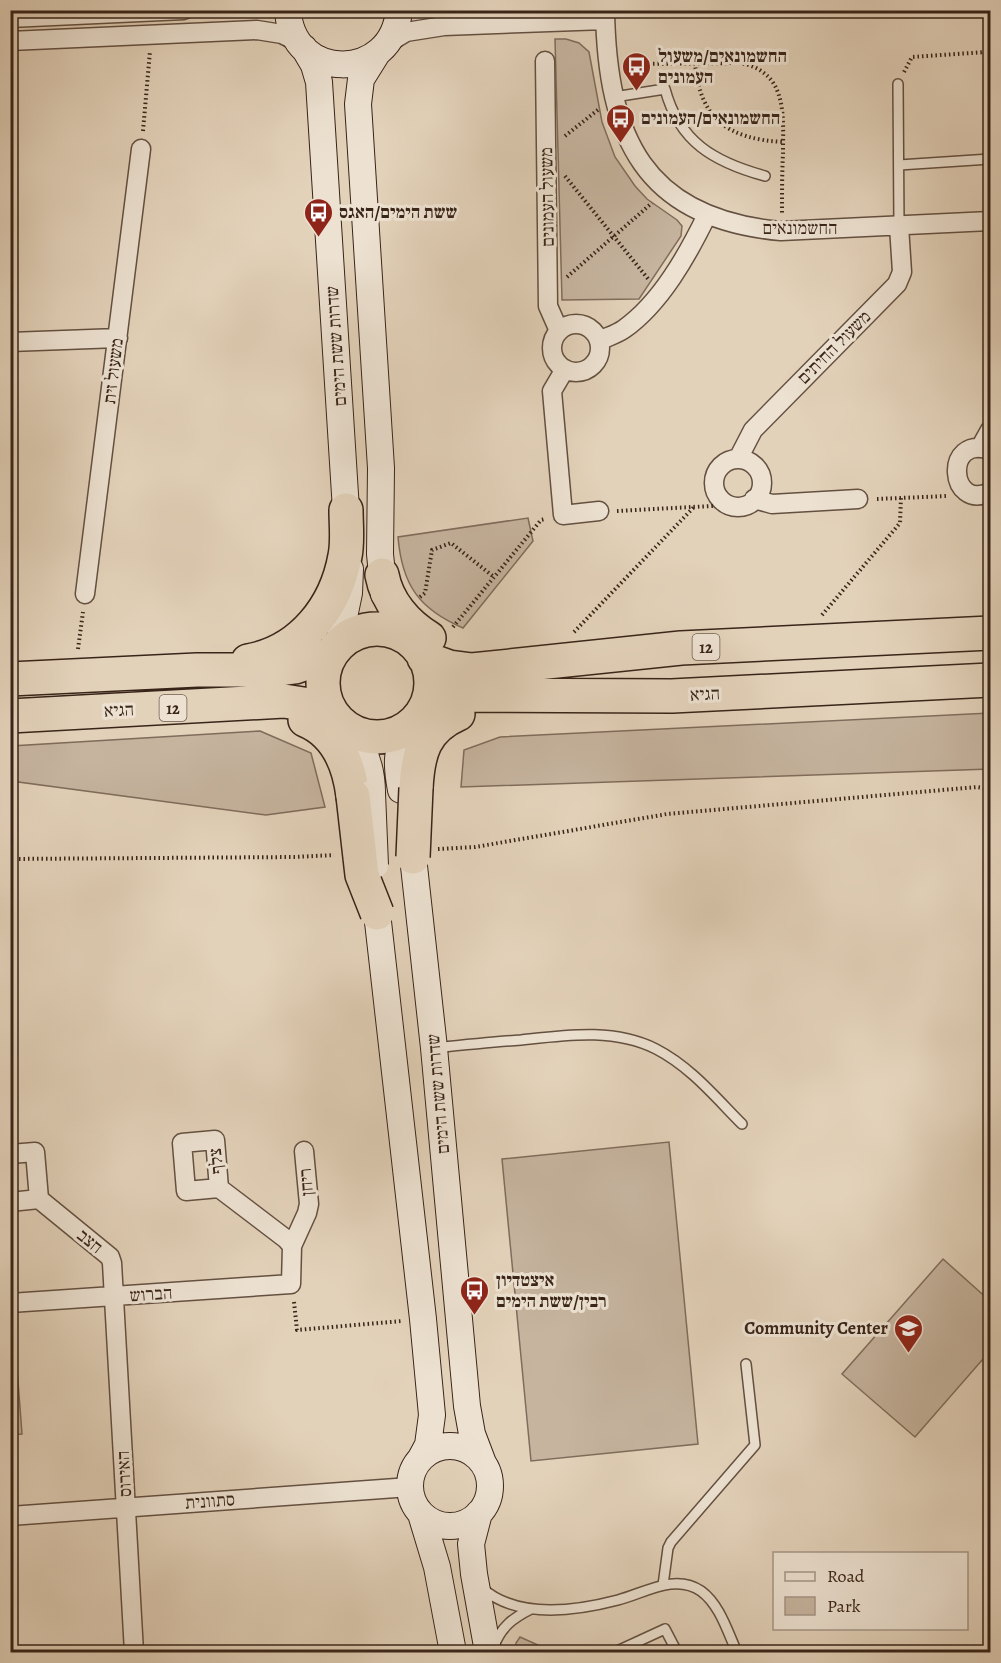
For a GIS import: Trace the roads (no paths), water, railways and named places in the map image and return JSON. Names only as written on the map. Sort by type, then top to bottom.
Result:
[{"type":"highway","points":[[197,670],[252,660],[291,644],[321,616],[332,599],[341,578],[346,553],[346,510]]},
{"type":"highway","points":[[382,575],[384,589],[417,638],[431,681],[430,692],[415,719]]},
{"type":"highway","name":"12","points":[[334,650],[346,638],[366,630],[386,630],[417,638],[449,667],[471,670],[681,648],[990,633]]},
{"type":"highway","points":[[417,638],[459,650],[475,651],[681,648]]},
{"type":"highway","points":[[334,650],[327,663],[323,684],[327,704],[340,721]]},
{"type":"highway","name":"הגיא","points":[[10,679],[197,670],[283,669],[296,667],[334,650]]},
{"type":"highway","name":"הגיא","points":[[415,719],[446,700],[470,695],[672,696],[990,680]]},
{"type":"highway","points":[[421,854],[408,789],[425,741],[433,730],[446,719],[475,707],[511,698],[589,695]]},
{"type":"highway","name":"הגיא","points":[[10,716],[257,702],[295,702],[316,706],[340,721]]},
{"type":"highway","points":[[197,706],[298,717],[315,724],[331,738],[345,758],[349,771],[363,795],[362,875],[377,913]]},
{"type":"highway","name":"12","points":[[340,721],[357,733],[378,736],[388,735],[415,719]]},
{"type":"main road","name":"שדרות ששת הימים","points":[[288,10],[291,26],[314,65],[319,81],[350,585],[334,650]]},
{"type":"main road","name":"שדרות ששת הימים","points":[[382,575],[381,468],[358,104],[361,79],[396,28],[399,10]]},
{"type":"main road","points":[[301,45],[318,59],[334,64],[359,63],[382,49]]},
{"type":"main road","points":[[408,789],[397,760],[398,748],[415,719]]},
{"type":"main road","points":[[340,721],[358,740],[368,760],[371,770],[363,795]]},
{"type":"main road","name":"שדרות ששת הימים","points":[[421,854],[418,908],[434,1048],[468,1413],[474,1441],[483,1463]]},
{"type":"main road","points":[[377,913],[432,1415],[428,1445],[413,1472],[410,1486],[413,1502],[421,1514],[437,1567],[453,1653]]},
{"type":"main road","points":[[421,1458],[434,1449],[450,1446],[465,1448],[483,1463],[490,1485],[488,1500],[479,1513],[466,1523],[451,1526],[436,1523],[421,1514]]},
{"type":"main road","points":[[479,1513],[471,1544],[490,1653]]},
{"type":"street","points":[[10,18],[184,10]]},
{"type":"street","name":"החשמונאים","points":[[382,49],[406,32],[444,26],[605,15],[608,64],[617,113],[632,147],[651,174],[690,206],[725,222],[782,231],[990,221]]},
{"type":"street","points":[[10,41],[257,30],[282,34],[301,45]]},
{"type":"street","name":"משעול העמונים","points":[[545,61],[548,293],[549,306],[559,331]]},
{"type":"street","name":"משעול זית","points":[[85,594],[141,149]]},
{"type":"street","points":[[599,341],[624,329],[647,308],[688,255],[707,215]]},
{"type":"street","name":"משעול החיתים","points":[[738,459],[753,429],[897,284],[902,272],[900,226]]},
{"type":"street","points":[[580,324],[590,328],[599,341],[598,355],[592,365],[579,371],[565,369],[556,361],[552,351],[553,340],[559,331],[569,325],[580,324]]},
{"type":"street","points":[[10,342],[118,338]]},
{"type":"street","points":[[565,369],[552,391],[563,515],[599,511]]},
{"type":"street","points":[[983,494],[969,493],[960,485],[956,471],[958,460],[963,455],[973,449],[985,449],[990,430]]},
{"type":"street","points":[[738,459],[752,463],[759,472],[761,487],[754,500],[744,505],[730,505],[716,493],[714,478],[724,463],[738,459]]},
{"type":"street","points":[[754,500],[772,504],[858,500]]},
{"type":"street","name":"ריחן","points":[[292,1246],[309,1204],[304,1151]]},
{"type":"street","points":[[10,1154],[35,1152],[39,1199],[10,1202]]},
{"type":"street","name":"צלף","points":[[219,1188],[292,1246]]},
{"type":"street","name":"חצב","points":[[39,1199],[111,1257],[114,1296]]},
{"type":"street","name":"הברוש","points":[[10,1303],[291,1284],[292,1246]]},
{"type":"street","name":"האירוס","points":[[114,1296],[134,1653]]},
{"type":"street","name":"סתוונית","points":[[10,1516],[410,1486]]},
{"type":"lane","points":[[898,84],[900,226]]},
{"type":"lane","points":[[614,97],[664,88],[675,117],[693,141],[730,165],[765,176]]},
{"type":"lane","points":[[899,165],[990,159]]},
{"type":"lane","points":[[434,1048],[591,1034],[625,1038],[656,1049],[690,1071],[742,1124]]},
{"type":"lane","points":[[663,1585],[668,1548],[671,1542],[755,1445],[746,1364]]},
{"type":"lane","points":[[476,1582],[499,1599],[531,1609],[572,1608],[602,1604],[663,1585],[692,1586],[706,1595],[717,1610],[736,1650],[730,1653]]},
{"type":"lane","points":[[490,1653],[506,1625],[531,1609]]},
{"type":"lane","points":[[615,1653],[632,1649],[665,1629],[677,1653]]},
{"type":"place","name":"החשמונאים/משעול העמונים","points":[[637,92]]},
{"type":"place","name":"החשמונאים/העמונים","points":[[620,144]]},
{"type":"place","name":"ששת הימים/האגס","points":[[318,238]]},
{"type":"place","name":"איצטדיון רבין/ששת הימים","points":[[475,1316]]},
{"type":"place","name":"Community Center","points":[[909,1354]]}]
